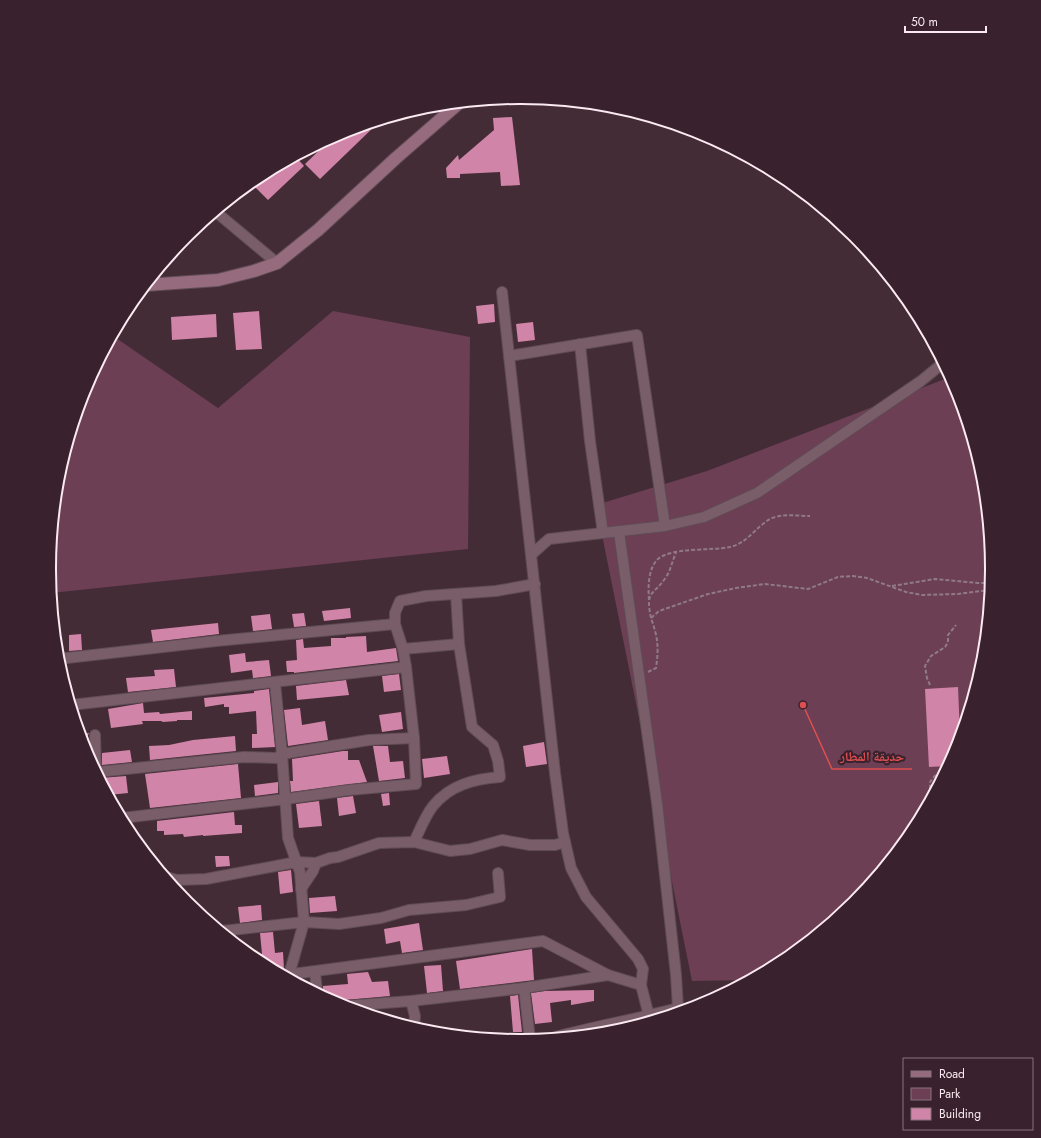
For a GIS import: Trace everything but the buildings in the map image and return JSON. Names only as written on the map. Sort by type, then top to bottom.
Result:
[{"type":"main road","points":[[153,284],[218,280],[254,271],[277,263],[318,230],[450,110]]},
{"type":"street","points":[[220,215],[277,263]]},
{"type":"street","points":[[502,292],[555,773],[565,842],[571,868],[586,897],[638,959],[643,969],[641,985],[649,1016]]},
{"type":"street","points":[[510,356],[637,335],[665,526]]},
{"type":"street","points":[[580,344],[590,441],[603,533]]},
{"type":"street","points":[[532,554],[549,539],[665,526],[704,516],[757,493],[921,381],[938,366]]},
{"type":"street","points":[[619,532],[661,834],[679,1006]]},
{"type":"street","points":[[128,817],[286,800],[349,790],[416,784],[414,738],[406,667],[403,648],[395,624],[395,613],[400,601],[426,596],[496,591],[535,584]]},
{"type":"street","points":[[414,842],[433,806],[452,788],[482,778],[500,777],[498,761],[493,745],[472,727],[459,644],[456,594]]},
{"type":"street","points":[[65,658],[224,640],[395,624]]},
{"type":"street","points":[[403,648],[459,644]]},
{"type":"street","points":[[77,704],[406,667]]},
{"type":"street","points":[[275,683],[288,838],[300,872],[304,922],[288,971]]},
{"type":"street","points":[[95,735],[96,758]]},
{"type":"street","points":[[102,770],[244,757],[277,758],[282,754],[369,740],[414,738]]},
{"type":"street","points":[[175,880],[206,879],[296,862],[316,863],[379,843],[414,842],[450,851],[470,849],[502,840],[530,844],[555,845],[565,842]]},
{"type":"street","points":[[301,889],[313,871],[316,863]]},
{"type":"street","points":[[229,930],[304,922],[339,924],[381,918],[409,910],[466,904],[500,897],[498,873]]},
{"type":"street","points":[[294,974],[543,941],[608,974],[641,985]]},
{"type":"street","points":[[315,972],[316,987]]},
{"type":"street","points":[[360,1005],[411,1001],[524,988],[608,974]]},
{"type":"street","points":[[524,988],[529,1034]]},
{"type":"street","points":[[411,1001],[415,1016],[415,1021]]},
{"type":"street","points":[[587,1029],[644,1017]]},
{"type":"path","points":[[640,676],[656,668],[659,649],[657,635],[651,618],[649,600],[650,575],[656,560],[668,554],[732,547],[742,542],[762,524],[775,517],[784,515],[810,516]]},
{"type":"path","points":[[649,600],[651,594],[666,577],[676,553]]},
{"type":"path","points":[[651,618],[659,611],[708,594],[765,584],[808,589],[838,577],[853,576],[867,578],[906,592],[922,595],[958,594],[984,591]]},
{"type":"path","points":[[891,586],[935,579],[985,583]]},
{"type":"path","points":[[930,685],[925,666],[931,656],[945,647],[948,642],[948,635],[956,625]]},
{"type":"path","points":[[930,788],[930,782],[937,773]]},
{"type":"green space","points":[[333,311],[470,337],[468,549],[57,592],[57,539],[65,478],[72,449],[91,391],[117,339],[218,408]]},
{"type":"green space","points":[[944,379],[960,420],[976,478],[981,508],[985,569],[981,630],[969,689],[950,747],[923,801],[907,827],[870,875],[827,918],[803,938],[779,955],[736,980],[692,981],[596,505],[707,471]]},
{"type":"place","name":"حديقة المطار","points":[[803,705]]}]
